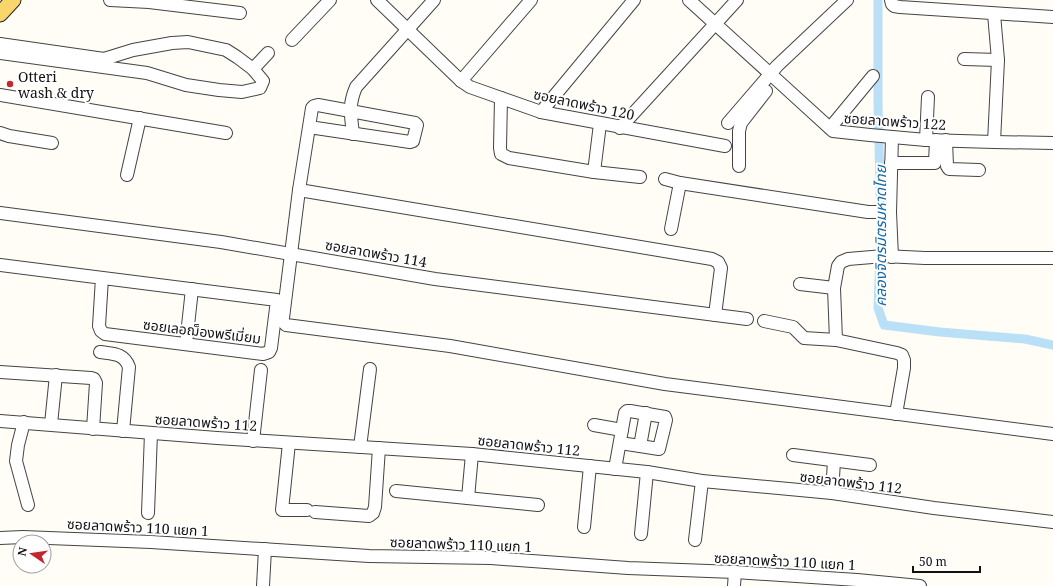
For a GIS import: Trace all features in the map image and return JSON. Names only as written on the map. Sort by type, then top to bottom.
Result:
[{"type":"main road","points":[[0,14],[13,0]]},
{"type":"street","points":[[110,0],[149,2],[240,13]]},
{"type":"street","points":[[292,40],[330,0]]},
{"type":"street","name":"ซอยลาดพร้าว 120","points":[[377,0],[461,81],[470,87],[542,112],[620,128],[725,146]]},
{"type":"street","points":[[353,134],[350,111],[356,87],[434,0]]},
{"type":"street","points":[[461,81],[531,0]]},
{"type":"street","points":[[542,112],[634,0]]},
{"type":"street","name":"ซอยลาดพร้าว 122","points":[[689,0],[833,131],[936,140],[1053,142]]},
{"type":"street","points":[[620,128],[737,0]]},
{"type":"street","points":[[728,124],[847,0]]},
{"type":"street","points":[[891,0],[894,6],[900,7],[1053,17]]},
{"type":"street","points":[[994,14],[998,60],[994,142]]},
{"type":"street","points":[[0,44],[104,59],[133,50],[172,43],[188,42],[226,50],[253,69],[263,81],[260,88],[242,92],[186,85],[147,73],[0,53]]},
{"type":"street","points":[[253,69],[268,53]]},
{"type":"street","points":[[964,59],[998,60]]},
{"type":"street","points":[[739,166],[739,131],[741,123],[773,76]]},
{"type":"street","points":[[830,128],[873,76]]},
{"type":"street","points":[[0,94],[226,133]]},
{"type":"street","points":[[928,97],[936,140],[949,169],[980,170]]},
{"type":"street","points":[[501,98],[502,154],[510,158],[594,172],[640,177]]},
{"type":"street","points":[[309,127],[411,142],[413,141],[417,125],[416,123],[318,105],[314,106],[309,127],[290,253],[281,300],[283,322],[286,325],[450,346],[665,384],[1053,434]]},
{"type":"street","points":[[127,175],[140,118]]},
{"type":"street","points":[[594,172],[600,124]]},
{"type":"street","points":[[0,134],[52,143]]},
{"type":"street","points":[[881,136],[891,163],[888,211],[888,256]]},
{"type":"street","points":[[891,163],[935,163],[936,140]]},
{"type":"street","points":[[665,179],[680,183],[868,212],[888,211]]},
{"type":"street","points":[[671,229],[680,183]]},
{"type":"street","points":[[299,190],[712,259],[718,262],[721,268],[715,315]]},
{"type":"street","name":"ซอยลาดพร้าว 114","points":[[0,213],[221,242],[435,279],[747,319]]},
{"type":"street","points":[[836,340],[834,288],[838,266],[841,262],[848,259],[888,256],[1053,258]]},
{"type":"street","points":[[0,265],[281,300]]},
{"type":"street","name":"ซอยเลอฌ็องพรีเมี่ยม","points":[[102,278],[99,326],[103,333],[186,344],[267,353],[271,348],[281,300]]},
{"type":"street","points":[[800,284],[834,288]]},
{"type":"street","points":[[186,344],[192,289]]},
{"type":"street","points":[[764,321],[793,327],[804,338],[836,340],[902,355],[904,360],[904,368],[896,414]]},
{"type":"street","points":[[100,352],[118,355],[127,361],[129,368],[123,431]]},
{"type":"street","points":[[360,447],[370,369]]},
{"type":"street","points":[[253,441],[261,370]]},
{"type":"street","points":[[0,372],[94,379],[96,383],[94,429]]},
{"type":"street","points":[[51,424],[56,375]]},
{"type":"street","points":[[615,469],[625,413],[627,411],[665,417],[666,420],[659,449],[620,443]]},
{"type":"street","points":[[640,446],[646,413]]},
{"type":"street","name":"ซอยลาดพร้าว 112","points":[[0,421],[253,441],[472,454],[647,472],[702,481],[832,493],[934,508],[1052,519]]},
{"type":"street","points":[[24,422],[18,445],[16,461],[28,505]]},
{"type":"street","points":[[594,425],[622,430]]},
{"type":"street","points":[[148,513],[151,433]]},
{"type":"street","points":[[289,443],[282,510],[369,516],[373,513],[375,507],[379,448]]},
{"type":"street","points":[[468,498],[472,454]]},
{"type":"street","points":[[793,455],[870,464]]},
{"type":"street","points":[[832,493],[834,461]]},
{"type":"street","points":[[584,526],[590,466]]},
{"type":"street","points":[[641,534],[647,472]]},
{"type":"street","points":[[695,540],[702,481]]},
{"type":"street","points":[[396,491],[538,505]]},
{"type":"street","name":"ซอยลาดพร้าว 110 แยก 1","points":[[0,538],[23,537],[151,542],[369,556],[491,558],[628,568],[735,572],[857,580],[920,586]]},
{"type":"street","points":[[263,586],[265,549]]},
{"type":"street","points":[[734,586],[735,572]]},
{"type":"waterway","name":"คลองจิตรมิตรมหาดไทย","points":[[878,0],[878,103],[881,229],[878,308],[884,325],[940,332],[1025,339],[1053,345]]},
{"type":"place","name":"Otteri wash & dry","points":[[10,84]]}]
